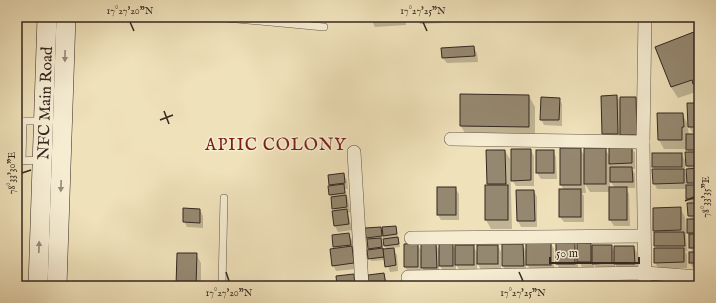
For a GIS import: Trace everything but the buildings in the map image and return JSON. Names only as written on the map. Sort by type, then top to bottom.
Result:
[{"type":"main road","name":"NFC Main Road","points":[[38,286],[47,17]]},
{"type":"main road","name":"NFC Main Road","points":[[57,286],[66,17]]},
{"type":"street","points":[[645,17],[643,142],[643,236],[645,280]]},
{"type":"street","points":[[451,139],[643,142]]},
{"type":"street","points":[[354,152],[362,286]]},
{"type":"street","points":[[411,238],[643,236]]},
{"type":"street","points":[[409,286],[408,277],[645,280],[699,277]]},
{"type":"lane","points":[[214,17],[324,27]]},
{"type":"lane","points":[[43,160],[20,161],[20,121],[44,120]]},
{"type":"lane","points":[[222,286],[224,198]]},
{"type":"district","name":"APIIC COLONY","points":[[276,144]]}]
